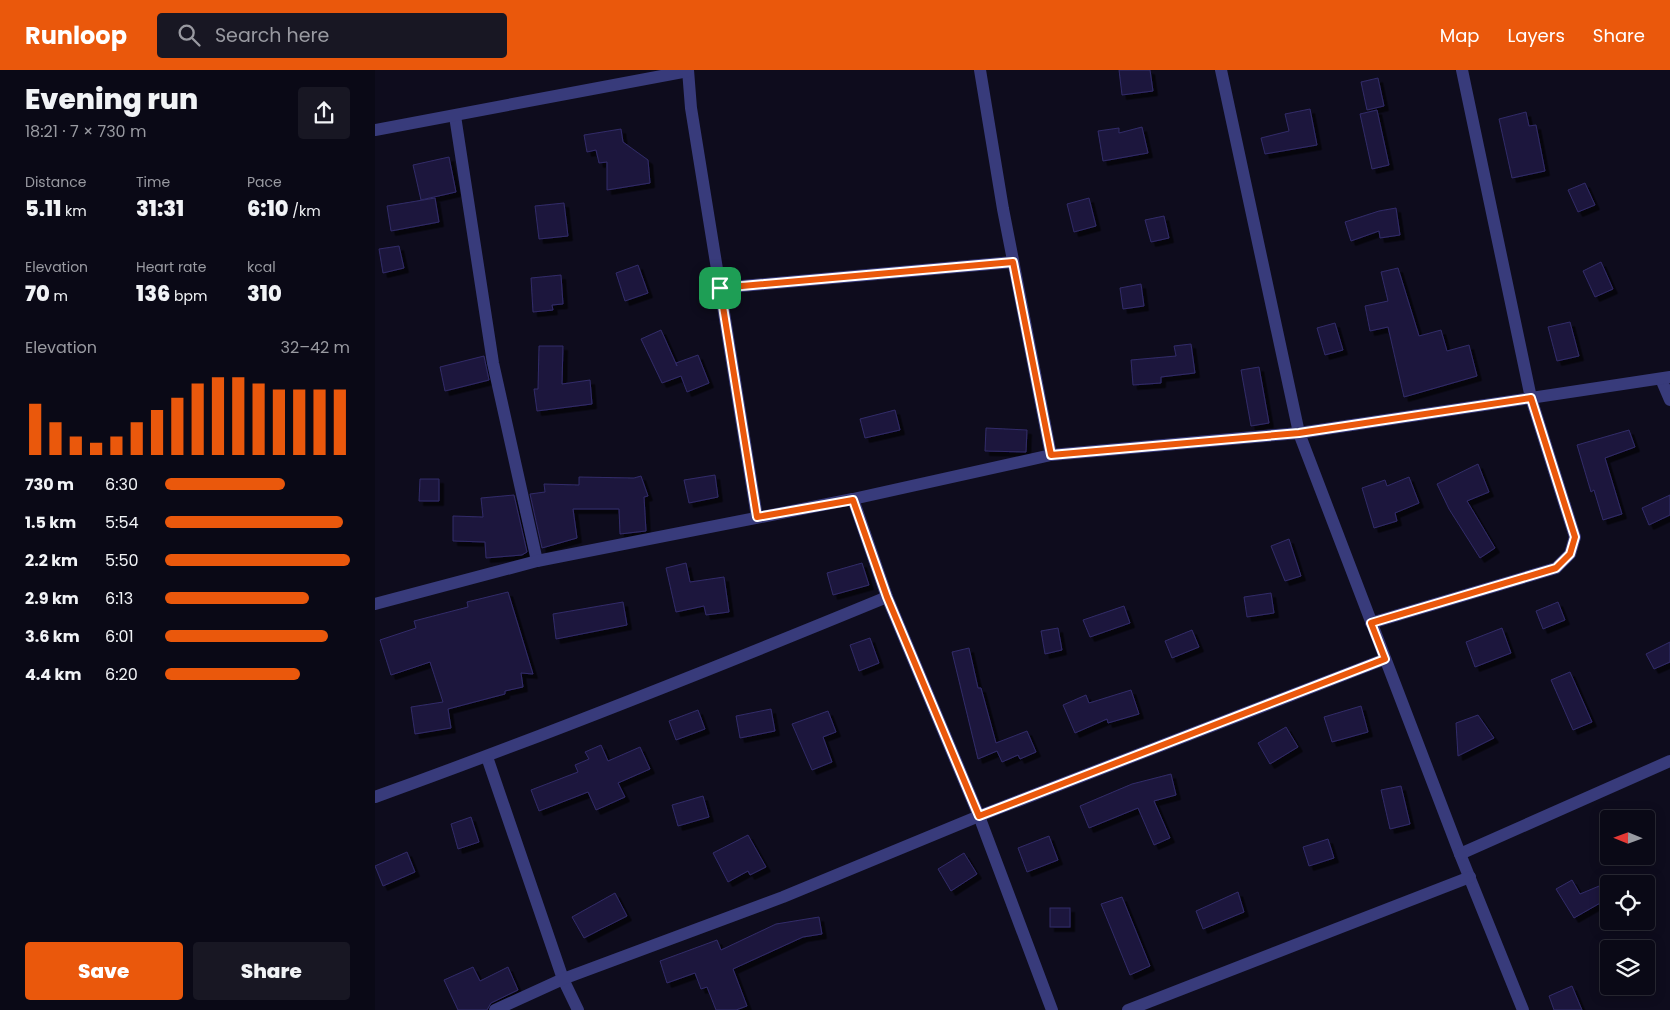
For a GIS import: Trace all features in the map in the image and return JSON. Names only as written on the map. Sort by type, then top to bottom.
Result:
[{"type":"street","points":[[375,130],[688,70],[691,108],[757,517]]},
{"type":"street","points":[[980,70],[1013,262],[1051,455]]},
{"type":"street","points":[[1221,70],[1299,433],[1460,854],[1523,1010]]},
{"type":"street","points":[[1371,623],[1556,568],[1570,554],[1575,537],[1531,398],[1462,70]]},
{"type":"street","points":[[455,116],[493,363],[537,561]]},
{"type":"street","points":[[720,288],[1013,262]]},
{"type":"street","points":[[375,604],[537,561],[757,517],[853,500],[1051,455],[1299,433],[1666,378],[1670,400]]},
{"type":"street","points":[[853,500],[887,597],[979,816],[1052,1010]]},
{"type":"street","points":[[375,797],[487,757],[747,655],[887,597]]},
{"type":"street","points":[[495,1010],[563,979],[783,897],[979,816],[1385,659]]},
{"type":"street","points":[[487,757],[563,979],[578,1010]]},
{"type":"street","points":[[1460,854],[1670,761]]},
{"type":"street","points":[[1128,1010],[1469,877]]},
{"type":"building","points":[[1119,70],[1150,70],[1153,91],[1122,95]]},
{"type":"building","points":[[1378,78],[1384,106],[1367,110],[1361,82]]},
{"type":"building","points":[[1310,109],[1317,145],[1265,154],[1261,138],[1289,131],[1285,114]]},
{"type":"building","points":[[1377,110],[1389,165],[1372,169],[1360,114]]},
{"type":"building","points":[[1526,112],[1529,126],[1536,125],[1545,171],[1512,178],[1499,119]]},
{"type":"building","points":[[1142,127],[1148,153],[1103,161],[1098,131],[1119,128],[1119,133]]},
{"type":"building","points":[[621,129],[623,142],[648,160],[650,183],[607,190],[607,162],[599,163],[596,150],[587,152],[584,135]]},
{"type":"building","points":[[449,157],[456,192],[421,200],[413,165]]},
{"type":"building","points":[[1585,183],[1595,205],[1578,212],[1568,190]]},
{"type":"building","points":[[435,198],[439,222],[391,231],[387,206]]},
{"type":"building","points":[[1089,198],[1096,226],[1074,232],[1067,204]]},
{"type":"building","points":[[564,203],[568,236],[539,239],[535,206]]},
{"type":"building","points":[[1396,208],[1400,235],[1380,238],[1379,231],[1351,241],[1345,222],[1379,211]]},
{"type":"building","points":[[1164,216],[1169,238],[1151,242],[1145,220]]},
{"type":"building","points":[[399,246],[404,268],[383,273],[379,249]]},
{"type":"building","points":[[1601,262],[1613,289],[1595,297],[1583,271]]},
{"type":"building","points":[[638,265],[648,293],[625,301],[616,273]]},
{"type":"building","points":[[1398,268],[1419,336],[1441,330],[1447,351],[1469,345],[1477,376],[1404,397],[1388,327],[1370,331],[1365,306],[1388,301],[1381,272]]},
{"type":"building","points":[[561,275],[563,304],[552,305],[553,310],[533,312],[531,278]]},
{"type":"building","points":[[1141,284],[1144,306],[1123,309],[1120,288]]},
{"type":"building","points":[[1570,322],[1579,356],[1557,361],[1548,327]]},
{"type":"building","points":[[1335,323],[1343,350],[1325,355],[1317,328]]},
{"type":"building","points":[[661,330],[677,366],[676,363],[698,355],[709,383],[687,392],[681,376],[662,383],[641,339]]},
{"type":"building","points":[[1191,344],[1195,373],[1161,377],[1161,383],[1133,385],[1131,360],[1176,356],[1174,346]]},
{"type":"building","points":[[539,346],[563,346],[562,384],[590,380],[592,404],[537,411],[534,389],[538,389]]},
{"type":"building","points":[[484,356],[489,380],[445,391],[440,367]]},
{"type":"building","points":[[1259,367],[1269,423],[1251,426],[1241,370]]},
{"type":"building","points":[[895,410],[900,430],[865,438],[860,419]]},
{"type":"building","points":[[986,428],[1027,430],[1026,452],[985,451]]},
{"type":"building","points":[[1629,430],[1635,447],[1605,458],[1622,514],[1603,520],[1594,490],[1591,492],[1577,445]]},
{"type":"building","points":[[1478,464],[1489,492],[1467,501],[1495,548],[1480,558],[1449,509],[1437,484]]},
{"type":"building","points":[[715,475],[718,497],[689,503],[684,480]]},
{"type":"building","points":[[641,476],[648,496],[644,497],[646,531],[620,534],[619,509],[573,509],[577,538],[542,548],[530,494],[545,492],[544,484],[579,485],[579,477],[634,478]]},
{"type":"building","points":[[1409,477],[1419,503],[1395,513],[1397,521],[1374,528],[1362,488],[1385,480],[1387,486]]},
{"type":"building","points":[[420,479],[439,479],[439,501],[419,501]]},
{"type":"building","points":[[514,495],[527,552],[522,555],[486,558],[485,542],[453,541],[453,516],[483,517],[481,498]]},
{"type":"building","points":[[1670,495],[1670,515],[1649,525],[1642,508]]},
{"type":"building","points":[[1289,539],[1301,576],[1285,581],[1271,546]]},
{"type":"building","points":[[686,563],[690,582],[724,577],[729,612],[706,615],[704,606],[676,612],[666,568]]},
{"type":"building","points":[[862,563],[869,585],[833,595],[827,573]]},
{"type":"building","points":[[508,592],[533,674],[521,673],[523,687],[505,691],[505,694],[448,709],[451,728],[415,734],[411,707],[443,702],[430,662],[391,675],[380,640],[416,628],[414,621],[468,607],[467,602]]},
{"type":"building","points":[[1271,593],[1274,613],[1247,617],[1244,597]]},
{"type":"building","points":[[623,602],[627,625],[556,639],[553,614]]},
{"type":"building","points":[[1558,602],[1565,620],[1543,629],[1536,611]]},
{"type":"building","points":[[1124,606],[1130,623],[1090,637],[1083,620]]},
{"type":"building","points":[[1058,628],[1062,650],[1045,654],[1041,631]]},
{"type":"building","points":[[1502,628],[1511,653],[1475,667],[1466,642]]},
{"type":"building","points":[[1192,630],[1199,647],[1172,658],[1165,641]]},
{"type":"building","points":[[870,638],[879,663],[859,671],[850,645]]},
{"type":"building","points":[[1670,642],[1670,662],[1654,669],[1646,654]]},
{"type":"building","points":[[969,648],[978,688],[981,688],[996,743],[1027,731],[1036,752],[1020,759],[1018,755],[1002,762],[997,751],[978,759],[952,652]]},
{"type":"building","points":[[1570,672],[1592,722],[1573,730],[1551,680]]},
{"type":"building","points":[[1131,690],[1139,714],[1108,723],[1107,719],[1075,733],[1063,705],[1086,695],[1089,703]]},
{"type":"building","points":[[1361,706],[1368,732],[1332,742],[1324,717]]},
{"type":"building","points":[[771,709],[775,731],[740,738],[736,716]]},
{"type":"building","points":[[698,710],[705,729],[676,740],[669,721]]},
{"type":"building","points":[[828,711],[836,732],[823,737],[832,762],[812,770],[792,724]]},
{"type":"building","points":[[1478,715],[1494,738],[1458,756],[1456,723]]},
{"type":"building","points":[[1286,727],[1298,747],[1270,764],[1258,743]]},
{"type":"building","points":[[601,745],[608,761],[640,747],[650,769],[618,783],[625,797],[596,810],[588,792],[539,811],[531,790],[578,772],[575,765],[589,759],[585,752]]},
{"type":"building","points":[[1171,774],[1176,795],[1154,801],[1170,838],[1154,845],[1138,808],[1089,828],[1080,806],[1132,784]]},
{"type":"building","points":[[1401,786],[1410,824],[1390,829],[1381,790]]},
{"type":"building","points":[[703,796],[709,817],[678,826],[672,805]]},
{"type":"building","points":[[471,817],[479,842],[458,849],[451,824]]},
{"type":"building","points":[[748,835],[766,867],[750,875],[748,871],[728,882],[713,853]]},
{"type":"building","points":[[1049,836],[1058,860],[1027,872],[1018,848]]},
{"type":"building","points":[[1328,839],[1334,858],[1309,866],[1303,847]]},
{"type":"building","points":[[407,852],[415,872],[383,886],[375,866]]},
{"type":"building","points":[[964,853],[977,874],[951,891],[938,869]]},
{"type":"building","points":[[1572,880],[1580,894],[1600,886],[1600,903],[1574,918],[1556,889]]},
{"type":"building","points":[[1238,892],[1244,912],[1203,929],[1196,911]]},
{"type":"building","points":[[615,893],[627,916],[584,938],[572,917]]},
{"type":"building","points":[[1122,897],[1150,966],[1130,975],[1101,904]]},
{"type":"building","points":[[1050,908],[1070,908],[1070,927],[1050,927]]},
{"type":"building","points":[[819,917],[822,934],[803,937],[733,969],[747,1006],[736,1010],[716,1010],[707,987],[701,989],[695,973],[667,983],[660,961],[717,940],[721,950],[776,924]]},
{"type":"building","points":[[473,967],[480,981],[508,967],[518,990],[491,1003],[487,1010],[458,1010],[444,980]]},
{"type":"building","points":[[1572,986],[1582,1010],[1554,1010],[1549,996]]},
{"type":"route","points":[[1013,262],[1051,455],[1299,433],[1531,398],[1575,537],[1570,554],[1556,568],[1371,623],[1385,659],[979,816],[887,597],[853,500],[757,517],[720,288],[879,272],[1013,262]]}]
